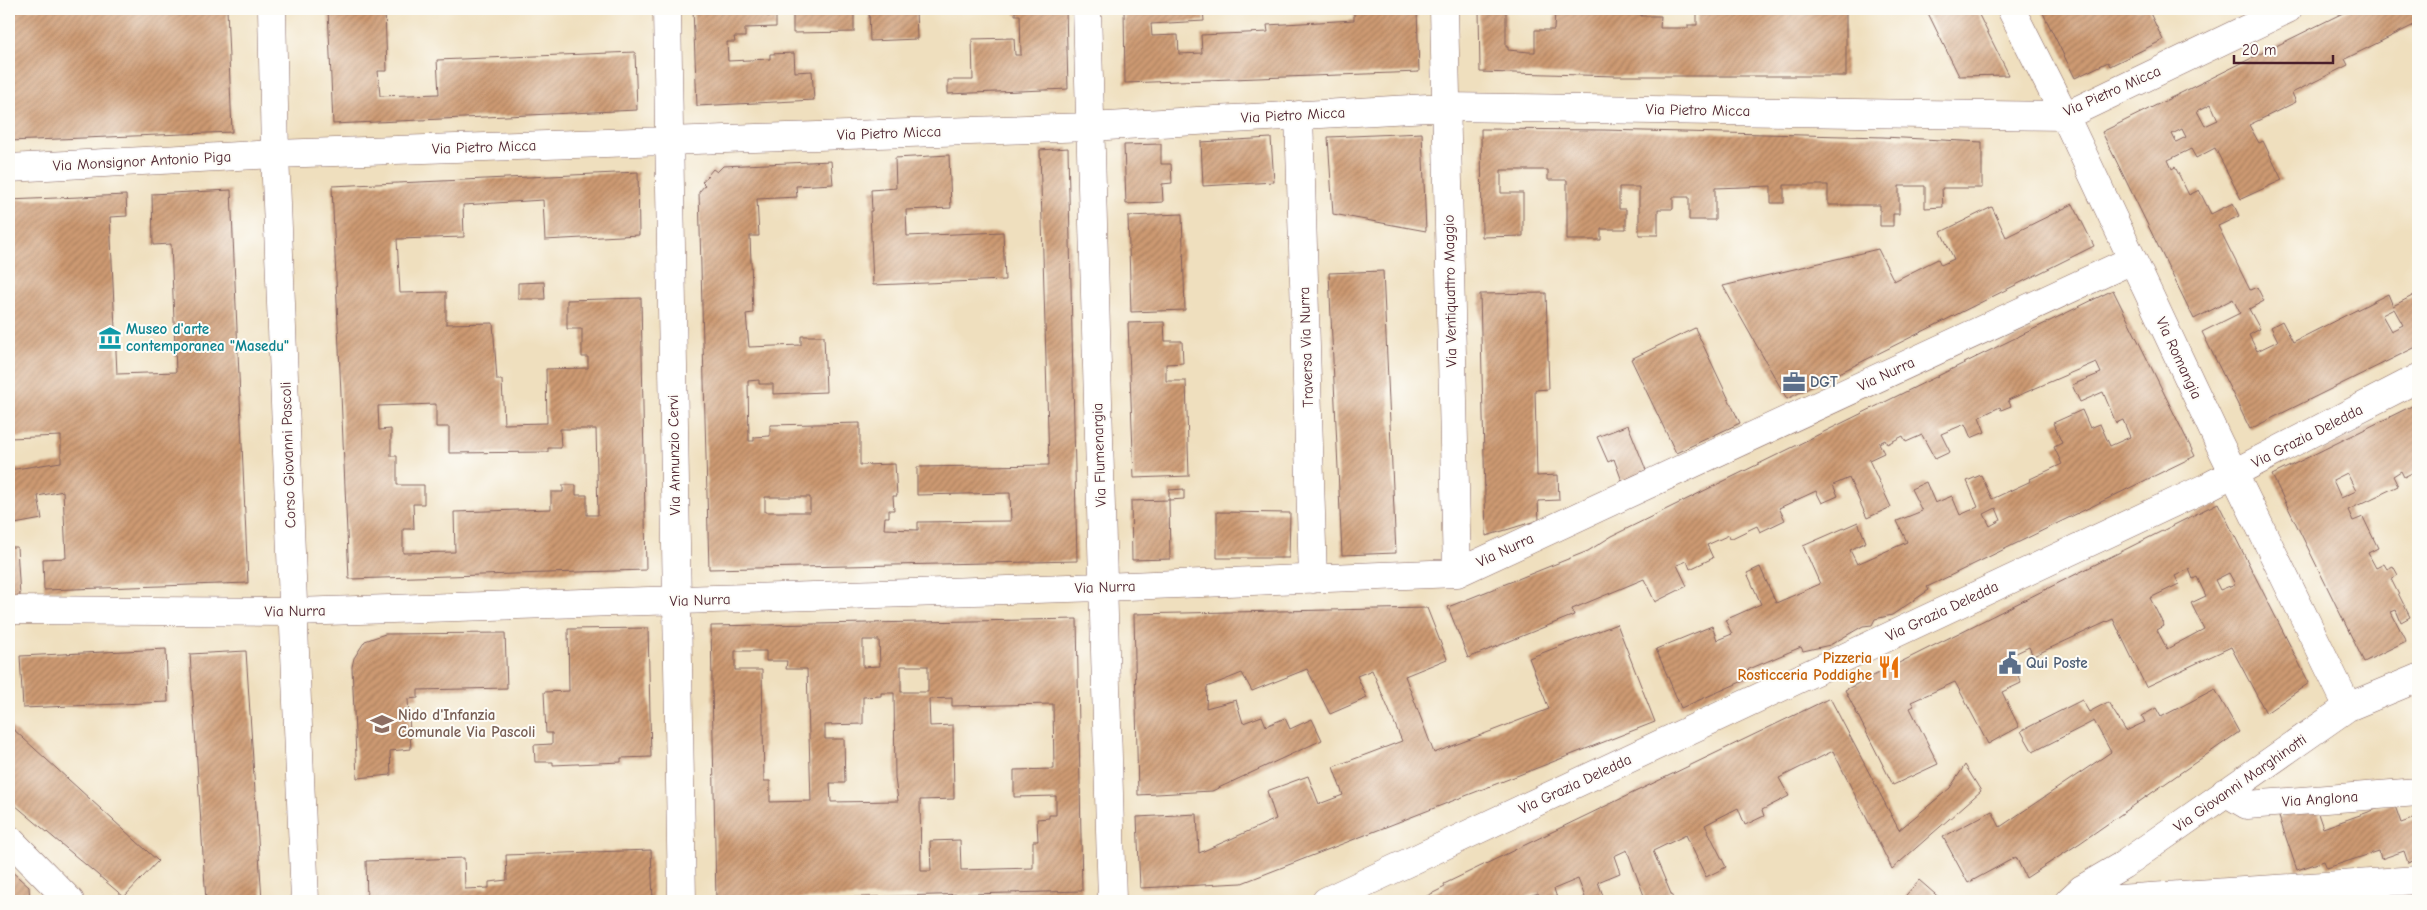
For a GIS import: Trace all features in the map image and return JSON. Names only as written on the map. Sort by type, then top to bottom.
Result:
[{"type":"street","name":"Corso Giovanni Pascoli","points":[[272,9],[275,154],[305,901]]},
{"type":"street","name":"Via Annunzio Cervi","points":[[667,9],[682,901]]},
{"type":"street","name":"Via Flumenargia","points":[[1088,9],[1089,127],[1112,901]]},
{"type":"street","name":"Via Ventiquattro Maggio","points":[[1444,9],[1457,573]]},
{"type":"street","name":"Via Romangia","points":[[2011,9],[2065,116],[2234,474],[2348,707]]},
{"type":"street","name":"Via Pietro Micca","points":[[275,154],[1089,127],[1446,106],[2065,116],[2288,9]]},
{"type":"street","name":"Traversa Via Nurra","points":[[1298,115],[1313,579]]},
{"type":"street","name":"Via Monsignor Antonio Piga","points":[[9,168],[275,154]]},
{"type":"street","name":"Via Nurra","points":[[9,610],[294,612],[1102,587],[1457,573],[2132,260]]},
{"type":"street","name":"Via Grazia Deledda","points":[[1326,901],[2234,474],[2418,378]]},
{"type":"street","name":"Via Giovanni Marghinotti","points":[[2075,895],[2123,865],[2348,707],[2418,678]]},
{"type":"street","name":"Via Anglona","points":[[2225,792],[2247,804],[2418,792]]},
{"type":"street","points":[[9,839],[70,901]]},
{"type":"street","points":[[2075,895],[2102,900],[2418,880]]},
{"type":"building","points":[[9,9],[227,9],[232,132],[9,141]]},
{"type":"building","points":[[328,9],[385,9],[387,71],[378,71],[380,96],[439,94],[437,60],[635,52],[637,110],[333,124]]},
{"type":"building","points":[[693,9],[767,9],[767,16],[776,16],[776,27],[745,28],[745,37],[734,37],[735,42],[727,42],[728,61],[770,59],[770,54],[794,53],[795,72],[812,71],[814,100],[697,106]]},
{"type":"building","points":[[793,9],[854,9],[854,32],[793,33]]},
{"type":"building","points":[[869,9],[916,9],[917,39],[870,41]]},
{"type":"building","points":[[1015,9],[1066,9],[1068,89],[948,94],[948,80],[973,80],[972,39],[1014,38],[1015,55],[1021,55],[1020,15],[1015,15]]},
{"type":"building","points":[[1124,9],[1203,9],[1204,21],[1151,24],[1152,36],[1178,35],[1179,54],[1202,53],[1201,35],[1268,32],[1267,25],[1354,20],[1354,9],[1417,9],[1419,72],[1125,83]]},
{"type":"building","points":[[1479,9],[1506,9],[1506,47],[1508,47],[1508,50],[1535,52],[1535,30],[1554,30],[1555,10],[1593,11],[1593,9],[1615,9],[1641,11],[1641,16],[1661,16],[1660,28],[1688,28],[1688,25],[1697,25],[1697,9],[1846,9],[1846,76],[1615,76],[1480,72]]},
{"type":"building","points":[[1926,9],[1976,9],[2009,75],[1959,76]]},
{"type":"building","points":[[2041,9],[2148,9],[2163,40],[2110,66],[2108,62],[2075,78]]},
{"type":"building","points":[[2351,9],[2418,9],[2418,34],[2414,25],[2345,59],[2348,65],[2292,93],[2296,102],[2249,125],[2259,143],[2263,141],[2282,180],[2241,199],[2215,148],[2196,158],[2191,149],[2168,160],[2172,169],[2175,167],[2189,195],[2199,190],[2211,214],[2233,203],[2239,216],[2218,226],[2250,290],[2257,287],[2264,301],[2249,309],[2260,329],[2249,335],[2257,351],[2278,341],[2271,327],[2282,321],[2293,342],[2388,294],[2393,306],[2418,293],[2418,346],[2250,429],[2202,332],[2240,313],[2233,299],[2194,319],[2102,132]],"holes":[[[2211,104],[2218,120],[2205,126],[2197,111]],[[2182,129],[2186,137],[2176,142],[2172,134]],[[2394,309],[2403,325],[2391,331],[2382,315]]]},
{"type":"building","points":[[1481,129],[1883,137],[1982,142],[1982,188],[1942,188],[1943,207],[1925,208],[1925,186],[1899,186],[1899,214],[1893,214],[1893,226],[1880,226],[1880,205],[1828,205],[1828,185],[1784,185],[1784,203],[1771,203],[1771,186],[1715,188],[1715,220],[1689,220],[1689,197],[1673,197],[1673,209],[1658,209],[1658,235],[1639,235],[1639,187],[1619,187],[1619,209],[1626,209],[1626,229],[1601,229],[1601,240],[1567,240],[1567,180],[1548,180],[1548,170],[1501,170],[1501,193],[1523,193],[1523,236],[1482,237]]},
{"type":"building","points":[[1422,133],[1426,231],[1333,214],[1328,137]]},
{"type":"building","points":[[1271,138],[1274,182],[1203,186],[1201,142]]},
{"type":"building","points":[[1161,144],[1161,164],[1171,164],[1172,183],[1162,184],[1163,202],[1126,204],[1124,145]]},
{"type":"building","points":[[1068,148],[1077,561],[709,569],[699,192],[705,185],[702,182],[713,169],[717,172],[723,166],[831,161],[833,184],[796,186],[797,197],[757,199],[759,236],[750,236],[753,313],[746,314],[749,347],[801,345],[801,336],[824,336],[826,392],[773,394],[773,384],[759,384],[759,380],[748,381],[749,441],[754,441],[754,437],[770,436],[770,425],[860,423],[860,465],[895,464],[897,496],[893,496],[894,510],[889,510],[889,517],[885,517],[884,529],[918,530],[918,522],[1011,521],[1010,493],[917,495],[917,467],[1049,465],[1040,150]],"holes":[[[765,497],[810,497],[810,512],[765,512]]]},
{"type":"building","points":[[949,155],[951,208],[906,210],[907,236],[1003,232],[1005,280],[873,285],[871,190],[896,188],[895,158]]},
{"type":"building","points":[[638,172],[639,235],[545,240],[543,200],[463,205],[464,237],[397,239],[400,293],[446,292],[446,324],[493,323],[497,380],[502,380],[504,424],[547,423],[546,369],[588,368],[588,357],[582,357],[582,329],[567,329],[567,300],[641,298],[646,570],[349,579],[332,186]],"holes":[[[436,404],[436,427],[449,427],[449,453],[548,452],[548,448],[561,448],[560,429],[596,429],[598,515],[587,515],[587,495],[576,495],[576,485],[563,485],[563,492],[551,492],[551,509],[454,512],[455,552],[403,553],[403,529],[414,529],[413,504],[424,504],[424,485],[397,485],[397,456],[391,456],[391,429],[379,430],[378,406]]]},
{"type":"building","points":[[231,190],[248,583],[44,590],[43,559],[66,558],[63,491],[38,496],[42,519],[9,525],[9,470],[61,462],[61,436],[9,438],[9,200],[126,195],[127,216],[110,217],[117,374],[176,372],[171,244],[153,245],[152,194]]},
{"type":"building","points":[[2073,204],[2094,246],[1787,399],[1723,286],[1878,249],[1894,281],[1938,259],[1941,265],[1954,259],[1941,232],[1992,207],[2006,237]]},
{"type":"building","points":[[1182,214],[1185,310],[1131,312],[1128,216]]},
{"type":"building","points":[[1383,271],[1396,553],[1342,555],[1329,273]]},
{"type":"building","points":[[544,282],[545,299],[518,299],[518,283]]},
{"type":"building","points":[[2113,290],[2195,456],[1927,587],[1929,590],[1892,615],[1875,619],[1872,625],[1863,626],[1830,645],[1803,651],[1801,647],[1747,670],[1750,678],[1681,708],[1656,649],[1712,626],[1717,640],[1732,634],[1725,620],[1761,604],[1747,573],[1760,567],[1776,603],[1820,584],[1803,546],[1858,522],[1866,542],[1850,550],[1857,564],[1907,542],[1897,521],[1922,511],[1911,489],[1926,482],[1935,503],[1952,496],[1960,515],[1978,507],[1967,481],[1981,475],[1992,499],[2062,464],[2054,447],[2062,443],[2053,423],[2082,410],[2090,428],[2100,424],[2110,446],[2130,437],[2123,420],[2116,423],[2103,392],[2080,402],[2072,385],[2101,373],[2096,362],[2008,400],[2011,406],[2001,410],[2000,407],[1979,417],[1985,432],[1971,438],[1965,424],[1941,434],[1950,452],[1935,459],[1922,435],[1906,442],[1903,436],[1887,444],[1885,440],[1879,443],[1884,453],[1869,460],[1891,507],[1867,518],[1849,478],[1833,485],[1838,496],[1822,503],[1816,491],[1779,508],[1785,520],[1760,532],[1757,526],[1730,539],[1729,535],[1707,545],[1713,558],[1690,569],[1687,561],[1677,565],[1687,586],[1655,602],[1644,579],[1572,609],[1574,615],[1468,658],[1448,607],[1588,551],[1612,536]],"holes":[[[1996,508],[2001,520],[1990,526],[1984,514]]]},
{"type":"building","points":[[1546,293],[1549,389],[1535,390],[1537,476],[1558,475],[1559,500],[1538,501],[1539,520],[1486,536],[1480,294]]},
{"type":"building","points":[[1164,322],[1165,341],[1182,341],[1183,363],[1166,364],[1166,381],[1186,381],[1189,476],[1134,478],[1128,323]]},
{"type":"building","points":[[1695,328],[1740,423],[1676,453],[1631,359]]},
{"type":"building","points":[[2418,403],[2418,477],[2416,471],[2404,477],[2401,471],[2393,476],[2398,486],[2348,510],[2353,521],[2363,517],[2378,548],[2368,553],[2376,568],[2384,564],[2387,569],[2393,566],[2398,575],[2391,579],[2410,617],[2401,622],[2396,610],[2391,612],[2406,641],[2364,662],[2272,475]],"holes":[[[2347,473],[2356,491],[2341,498],[2333,480]]]},
{"type":"building","points":[[1628,425],[1646,470],[1622,481],[1614,459],[1608,462],[1597,437]]},
{"type":"building","points":[[1184,489],[1184,499],[1169,500],[1169,490]]},
{"type":"building","points":[[1169,500],[1170,559],[1132,560],[1131,501]]},
{"type":"building","points":[[2218,503],[2309,683],[2266,713],[2231,647],[2146,687],[2113,619],[2033,656],[2029,647],[2010,656],[2020,675],[2018,676],[2021,683],[2002,692],[2019,727],[1988,744],[1955,682],[1911,702],[1914,706],[1910,708],[1938,764],[1893,785],[1845,690]],"holes":[[[2189,569],[2193,579],[2197,577],[2206,596],[2191,603],[2204,629],[2167,649],[2157,630],[2164,626],[2150,598],[2179,584],[2175,576]],[[2229,573],[2235,584],[2220,590],[2215,580]]]},
{"type":"building","points":[[1217,512],[1290,513],[1289,558],[1217,558]]},
{"type":"building","points":[[9,547],[17,547],[20,597],[9,597]]},
{"type":"building","points":[[1427,608],[1447,659],[1405,676],[1434,753],[1549,709],[1529,658],[1617,624],[1655,722],[1242,883],[1140,888],[1137,817],[1197,814],[1199,853],[1276,819],[1267,791],[1308,776],[1319,804],[1343,795],[1333,767],[1402,741],[1372,670],[1357,676],[1367,698],[1330,714],[1307,669],[1252,691],[1242,673],[1207,687],[1206,708],[1236,700],[1243,723],[1262,716],[1266,726],[1285,718],[1290,729],[1312,719],[1322,740],[1212,791],[1138,795],[1134,614]]},
{"type":"building","points":[[1077,619],[1082,891],[716,901],[711,626]],"holes":[[[863,640],[879,640],[880,666],[863,667]],[[735,651],[766,651],[766,661],[787,661],[786,669],[807,669],[811,801],[770,802],[770,781],[764,781],[762,670],[735,670]],[[901,666],[928,666],[928,692],[901,692]],[[881,693],[894,693],[895,778],[898,801],[831,802],[830,783],[845,783],[844,739],[825,739],[825,725],[863,724],[863,697],[881,696]],[[952,698],[952,706],[1053,704],[1054,769],[1014,770],[1014,797],[1056,796],[1056,815],[1037,819],[1038,841],[1033,841],[1033,868],[961,870],[960,840],[930,841],[931,871],[921,871],[920,800],[954,799],[953,725],[930,726],[929,699]]]},
{"type":"building","points":[[648,628],[651,757],[621,758],[621,762],[553,765],[553,762],[535,762],[534,745],[552,744],[552,733],[546,733],[544,692],[569,691],[568,629]]},
{"type":"building","name":"Nido d'Infanzia Comunale Via Pascoli","points":[[505,633],[507,688],[418,690],[418,698],[408,699],[411,749],[390,751],[391,775],[357,778],[352,667],[354,658],[365,641],[385,634]]},
{"type":"building","points":[[166,649],[168,702],[23,708],[20,656]]},
{"type":"building","points":[[246,651],[262,901],[206,901],[190,654]]},
{"type":"building","points":[[2215,689],[2239,732],[2080,843],[2026,878],[2016,857],[1968,883],[1943,837],[1992,811],[2000,827],[2111,752],[2094,721],[2033,752],[2021,731],[2082,700],[2089,712],[2108,702],[2126,731],[2145,722],[2142,716],[2156,708],[2161,717]]},
{"type":"building","points":[[1830,698],[1899,830],[1950,788],[1965,765],[1981,791],[1892,869],[1833,751],[1779,778],[1789,796],[1762,810],[1764,816],[1745,825],[1738,808],[1705,825],[1726,867],[1706,877],[1686,835],[1653,851],[1674,901],[1646,901],[1627,850],[1614,856],[1620,873],[1598,882],[1605,901],[1582,901],[1581,899],[1585,897],[1578,879],[1554,889],[1558,901],[1541,901],[1538,893],[1526,897],[1528,901],[1417,901],[1445,887],[1444,884]]},
{"type":"building","points":[[9,722],[12,728],[158,861],[124,897],[9,800]]},
{"type":"building","points":[[2394,803],[2401,823],[2418,817],[2418,859],[2408,863],[2404,851],[2381,859],[2379,851],[2327,868],[2324,861],[2297,870],[2279,817],[2315,805],[2323,828]]},
{"type":"building","points":[[651,850],[653,901],[367,901],[366,861],[464,858],[465,889],[489,888],[489,882],[507,880],[506,855]]},
{"type":"building","points":[[9,869],[29,887],[30,901],[9,901]]},
{"type":"building","points":[[1919,880],[1943,901],[1901,901]]},
{"type":"place","name":"Museo d'arte contemporanea \"Masedu\"","points":[[110,338]]},
{"type":"place","name":"DGT","points":[[1794,382]]},
{"type":"place","name":"Qui Poste","points":[[2010,663]]},
{"type":"place","name":"Pizzeria Rosticceria Poddighe","points":[[1889,667]]},
{"type":"place","name":"Nido d'Infanzia Comunale Via Pascoli","points":[[382,724]]}]
